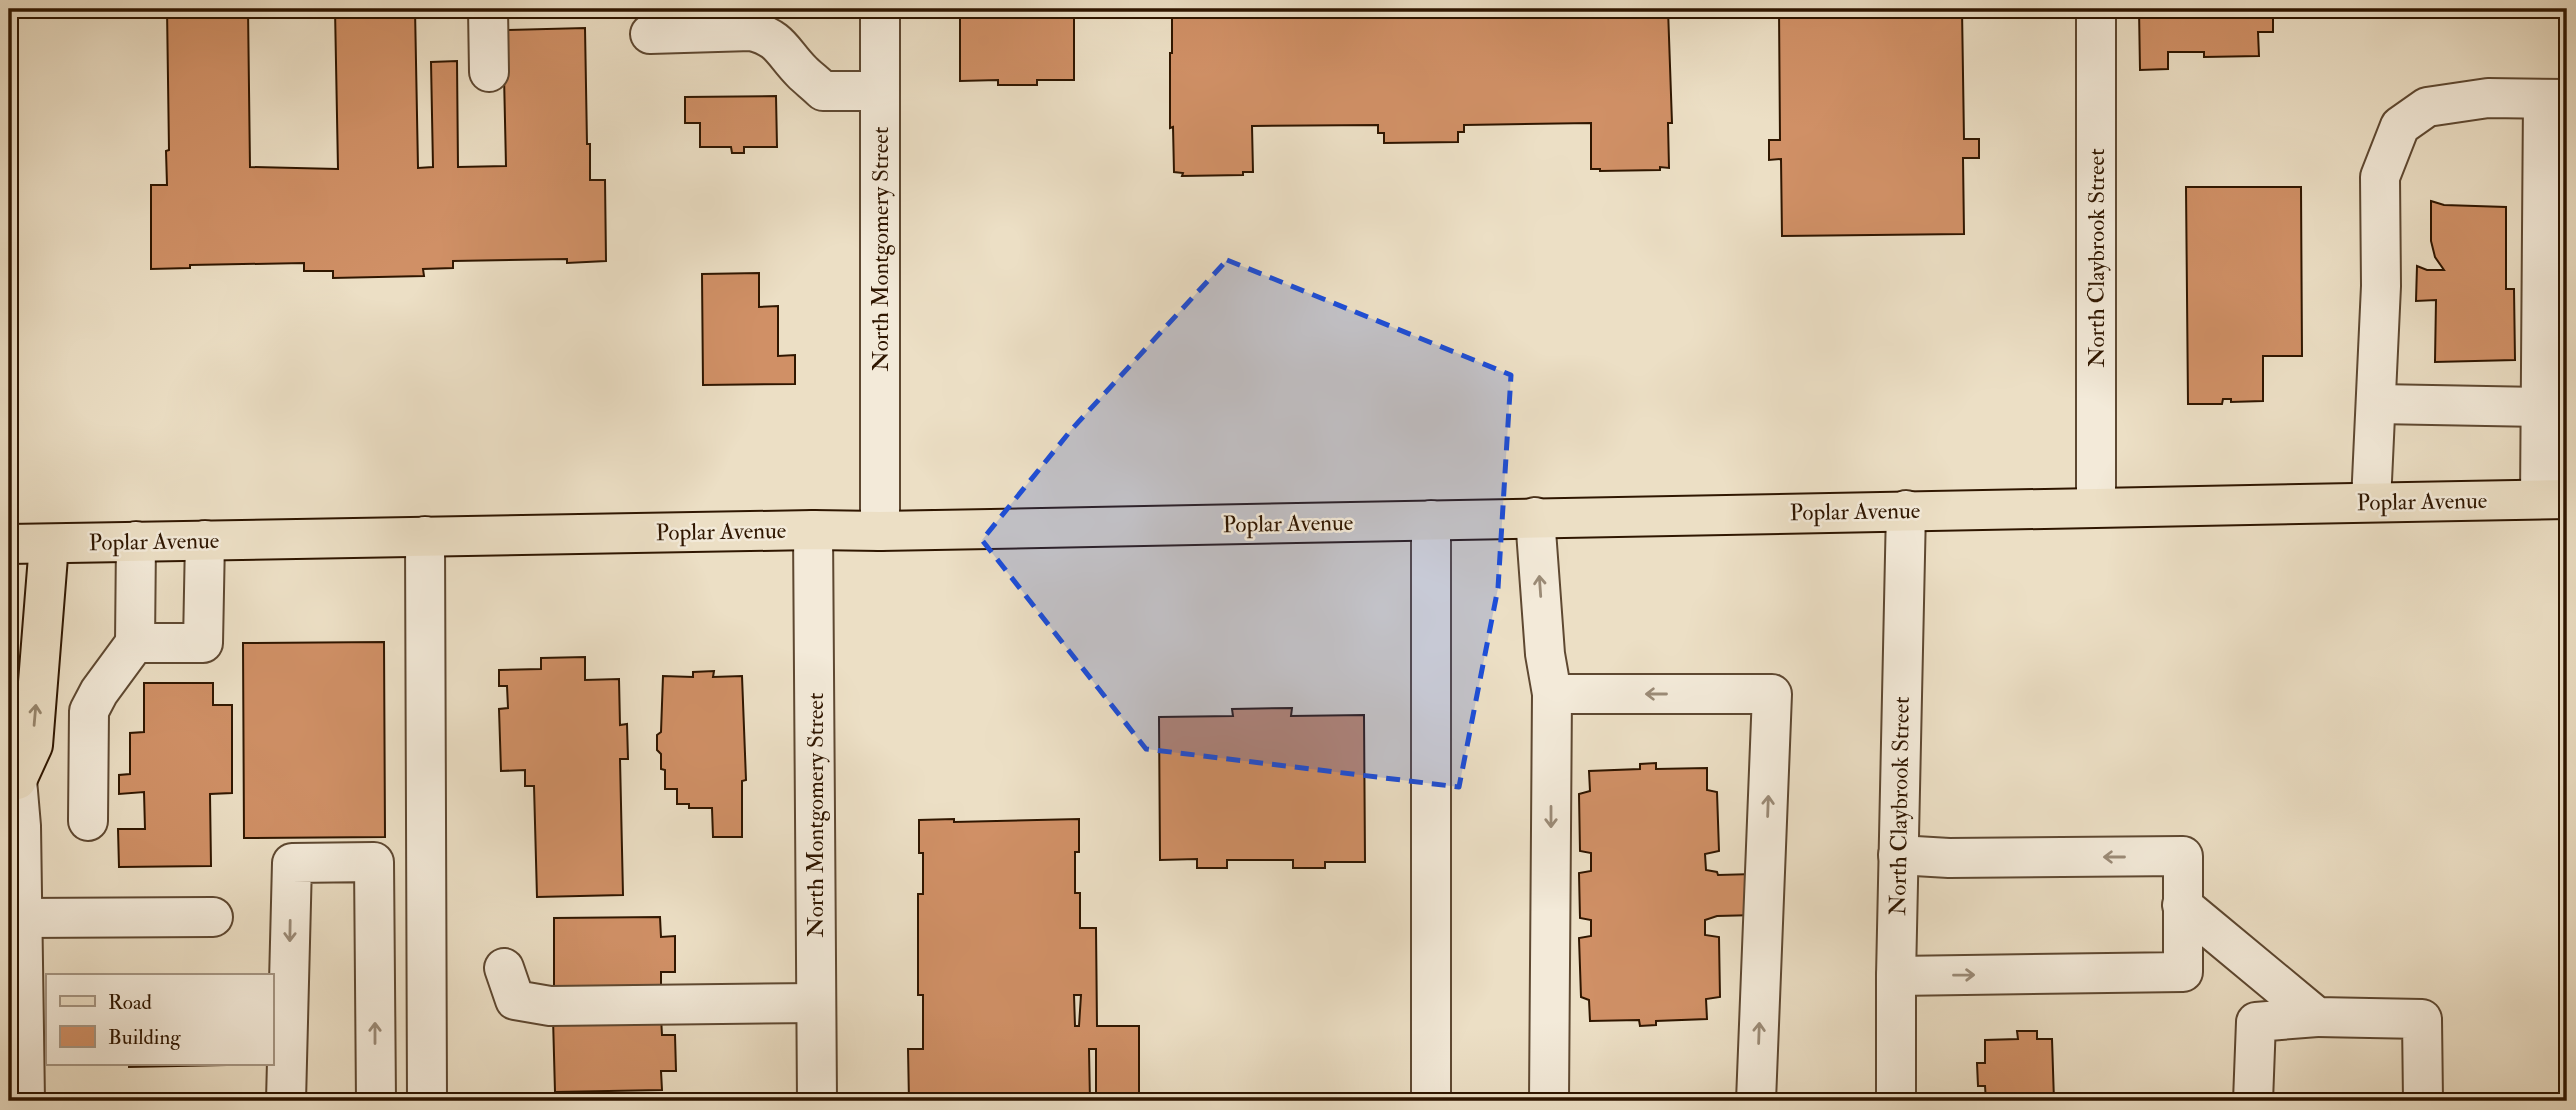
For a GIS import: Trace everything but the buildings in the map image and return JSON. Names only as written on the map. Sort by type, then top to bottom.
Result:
[{"type":"main road","name":"Poplar Avenue","points":[[9,544],[880,531],[2554,499]]},
{"type":"main road","points":[[13,769],[33,745],[49,544]]},
{"type":"street","points":[[488,9],[489,72]]},
{"type":"street","name":"North Montgomery Street","points":[[880,9],[880,531]]},
{"type":"street","name":"North Claybrook Street","points":[[2096,9],[2096,507]]},
{"type":"street","points":[[650,34],[751,31],[766,35],[780,45],[800,71],[823,91],[880,91]]},
{"type":"street","points":[[2371,502],[2381,286],[2380,177],[2400,126],[2427,107],[2488,99],[2555,100],[2541,407],[2554,499]]},
{"type":"street","points":[[2377,404],[2541,407]]},
{"type":"street","name":"North Claybrook Street","points":[[1896,1101],[1898,855],[1906,510]]},
{"type":"street","points":[[1535,517],[1545,654],[1552,694],[1549,1101]]},
{"type":"street","points":[[1431,520],[1431,1101]]},
{"type":"street","name":"North Montgomery Street","points":[[813,530],[817,1101]]},
{"type":"street","points":[[425,536],[427,1101]]},
{"type":"street","points":[[135,643],[203,643],[205,540]]},
{"type":"street","points":[[88,821],[89,711],[99,692],[135,643],[136,541]]},
{"type":"street","points":[[1552,694],[1772,694],[1756,1101]]},
{"type":"street","points":[[13,769],[23,918],[25,1101]]},
{"type":"street","points":[[1896,976],[2183,972],[2182,856],[1949,858],[1898,855]]},
{"type":"street","points":[[286,1101],[292,863],[374,862],[376,1101]]},
{"type":"street","points":[[2182,905],[2317,1017]]},
{"type":"street","points":[[23,918],[213,916]]},
{"type":"street","points":[[503,968],[515,1000],[550,1006],[816,1003]]},
{"type":"street","points":[[2253,1101],[2256,1022],[2317,1017],[2422,1019],[2423,1101]]},
{"type":"highlighted area","points":[[1227,260],[1511,375],[1498,588],[1459,787],[1146,749],[982,540],[1072,429]]}]
